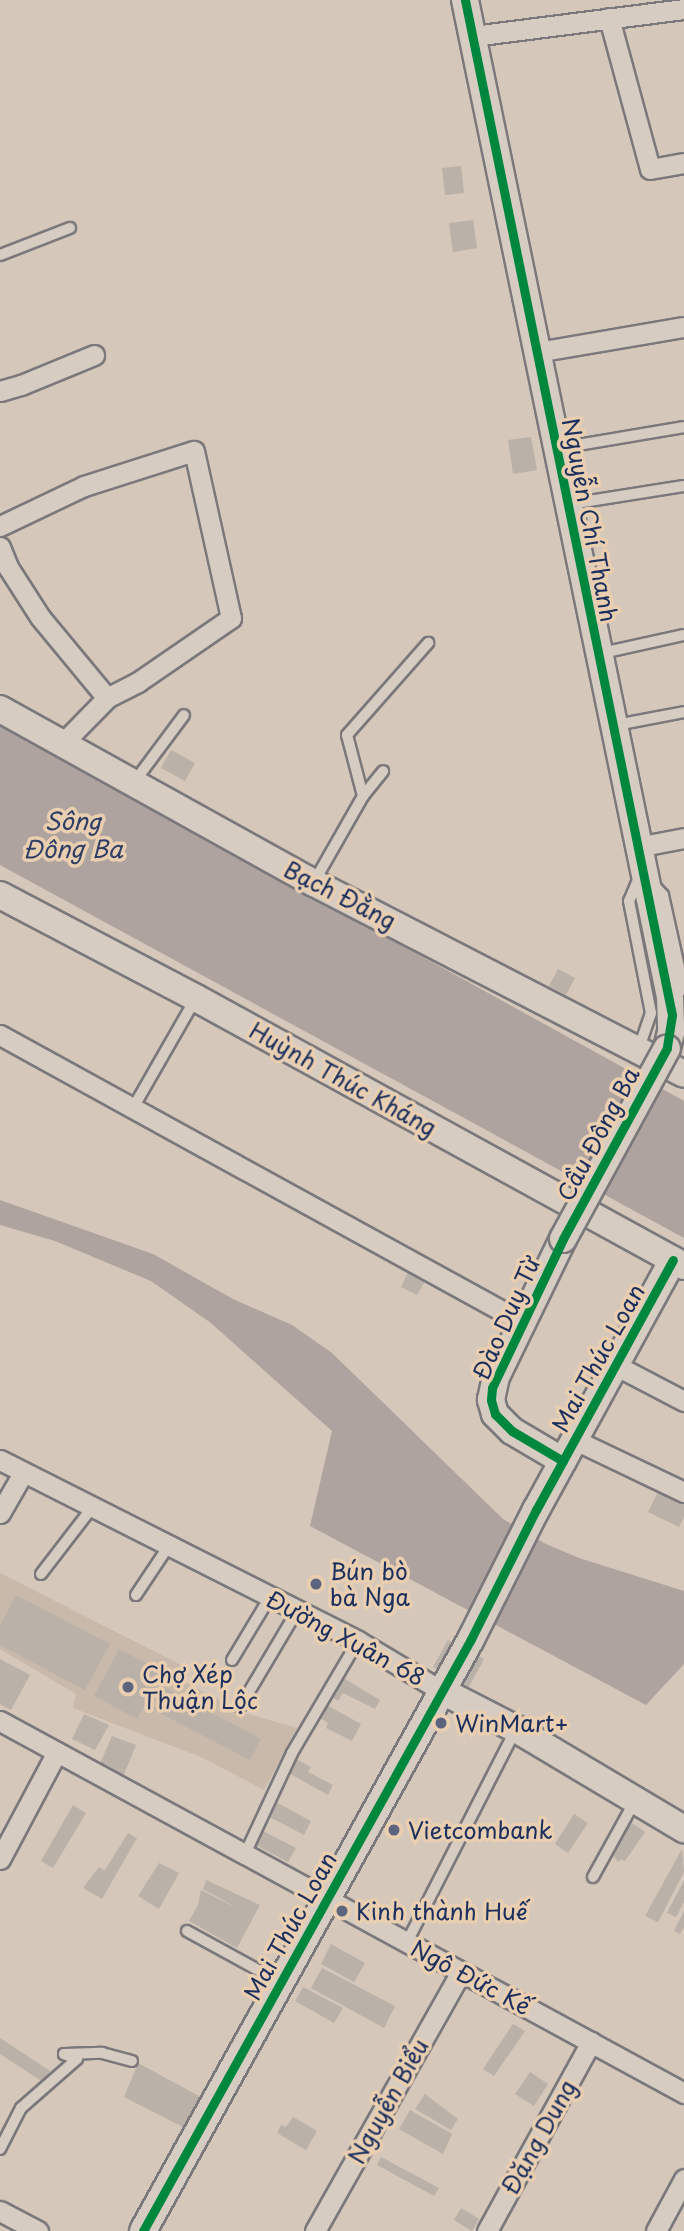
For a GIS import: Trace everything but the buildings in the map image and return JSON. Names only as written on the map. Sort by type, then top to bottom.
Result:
[{"type":"street","name":"Nguyễn Chí Thanh","points":[[465,0],[639,860],[670,998],[679,1063]]},
{"type":"street","points":[[472,36],[684,9]]},
{"type":"street","points":[[609,18],[650,169],[684,163]]},
{"type":"street","points":[[537,352],[684,327]]},
{"type":"street","points":[[0,391],[94,355]]},
{"type":"street","points":[[0,526],[84,486],[194,451],[231,618],[138,682],[107,698],[62,744]]},
{"type":"street","points":[[0,547],[8,567],[40,617],[107,698]]},
{"type":"street","name":"Bạch Đằng","points":[[0,709],[313,883],[639,1048],[679,1063]]},
{"type":"street","points":[[639,860],[684,838]]},
{"type":"street","name":"Huỳnh Thúc Kháng","points":[[0,895],[196,998],[679,1263]]},
{"type":"street","name":"Đào Duy Từ","points":[[0,1035],[522,1322]]},
{"type":"street","name":"Cầu Đông Ba","points":[[563,1239],[679,1063]]},
{"type":"street","name":"Đào Duy Từ","points":[[563,1239],[496,1377],[491,1400],[495,1414],[512,1431],[569,1450]]},
{"type":"street","name":"Mai Thúc Loan","points":[[143,2231],[471,1639],[536,1510],[615,1365],[679,1263]]},
{"type":"street","points":[[615,1365],[684,1401]]},
{"type":"street","points":[[569,1450],[684,1492]]},
{"type":"street","name":"Đường Xuân 68","points":[[0,1460],[91,1509],[358,1641],[442,1691],[516,1728],[684,1829]]},
{"type":"street","points":[[0,1513],[23,1473]]},
{"type":"street","name":"Ngô Đức Kế","points":[[0,1721],[684,2093]]},
{"type":"street","points":[[0,1859],[57,1752]]},
{"type":"street","name":"Nguyễn Biểu","points":[[315,2231],[461,1972]]},
{"type":"street","name":"Đặng Dung","points":[[487,2231],[591,2042]]},
{"type":"street","points":[[656,2231],[684,2179]]},
{"type":"street","points":[[0,2211],[38,2231]]},
{"type":"lane","points":[[0,255],[70,228]]},
{"type":"lane","points":[[556,449],[684,427]]},
{"type":"lane","points":[[567,504],[684,486]]},
{"type":"lane","points":[[598,654],[684,635]]},
{"type":"lane","points":[[363,796],[347,735],[428,643]]},
{"type":"lane","points":[[612,725],[684,712]]},
{"type":"lane","points":[[133,784],[184,715]]},
{"type":"lane","points":[[313,883],[363,796],[383,771]]},
{"type":"lane","points":[[639,860],[663,895],[684,989]]},
{"type":"lane","points":[[639,860],[629,901],[651,1013],[639,1048]]},
{"type":"lane","points":[[133,1108],[196,998]]},
{"type":"lane","points":[[41,1574],[91,1509]]},
{"type":"lane","points":[[136,1595],[168,1547]]},
{"type":"lane","points":[[232,1660],[270,1597]]},
{"type":"lane","points":[[240,1707],[297,1611]]},
{"type":"lane","points":[[245,1854],[292,1752],[358,1641]]},
{"type":"lane","points":[[407,1942],[516,1728]]},
{"type":"lane","points":[[593,1877],[635,1801]]},
{"type":"lane","points":[[187,1931],[280,1982]]},
{"type":"lane","points":[[0,2149],[21,2108],[77,2059],[64,2054],[102,2053],[131,2061]]},
{"type":"shaded area","name":"Chợ Xép Thuận Lộc","points":[[0,1573],[181,1665],[179,1679],[244,1713],[297,1728],[264,1790],[201,1757],[73,1708],[76,1694],[0,1649]]},
{"type":"water","name":"Sông Đông Ba","points":[[0,724],[684,1101],[684,1238],[0,865]]},
{"type":"water","points":[[0,1200],[153,1254],[233,1299],[292,1325],[332,1353],[503,1519],[546,1544],[579,1558],[684,1591],[684,1664],[646,1705],[310,1526],[332,1431],[211,1323],[151,1281],[55,1241],[0,1225]]},
{"type":"cycle path","points":[[465,0],[672,1015],[667,1048],[563,1239],[492,1388],[491,1400],[495,1414],[512,1431],[563,1461]]},
{"type":"cycle path","points":[[143,2231],[471,1639],[536,1510],[673,1260]]},
{"type":"place","name":"Bún bò bà Nga","points":[[316,1584]]},
{"type":"place","name":"Chợ Xép Thuận Lộc","points":[[128,1687]]},
{"type":"place","name":"WinMart+","points":[[441,1723]]},
{"type":"place","name":"Vietcombank","points":[[394,1830]]},
{"type":"place","name":"Kinh thành Huế","points":[[342,1911]]}]
